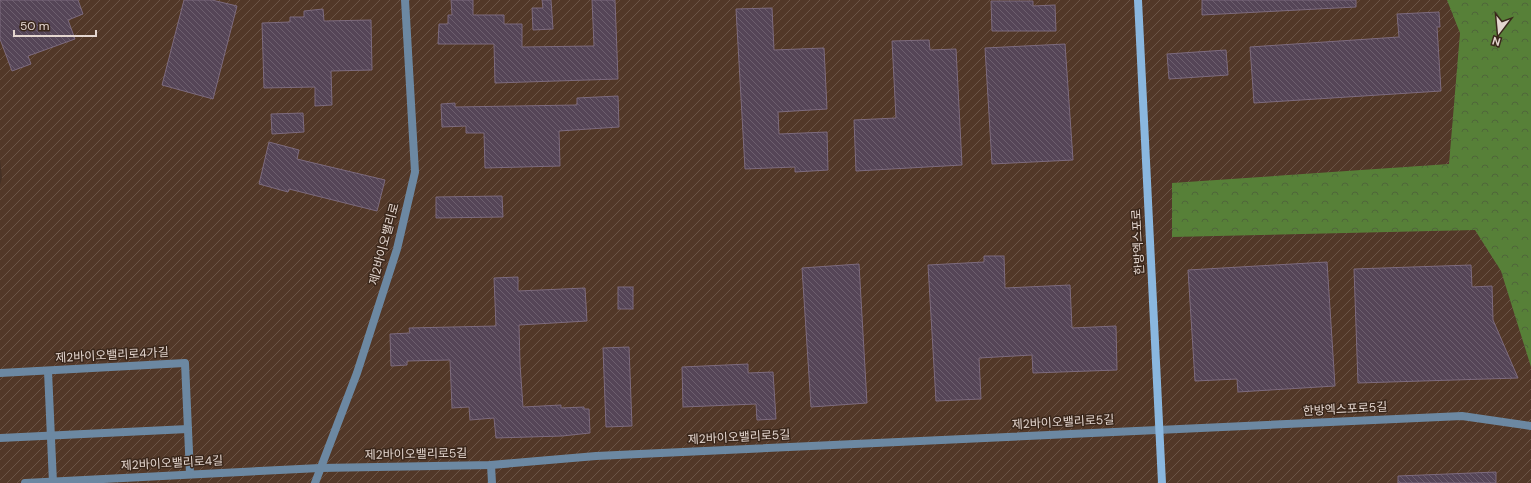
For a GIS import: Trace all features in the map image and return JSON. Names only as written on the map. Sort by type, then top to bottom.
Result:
[{"type":"street","name":"제2바이오밸리로","points":[[315,483],[357,373],[397,249],[415,172],[405,0]]},
{"type":"street","name":"한방엑스포로","points":[[1138,0],[1162,483]]},
{"type":"street","name":"제2바이오밸리로4가길","points":[[0,373],[185,363],[190,474]]},
{"type":"street","points":[[48,371],[53,482]]},
{"type":"street","name":"한방엑스포로5길","points":[[1160,430],[1462,416],[1531,426]]},
{"type":"street","points":[[0,438],[51,434],[188,429]]},
{"type":"street","name":"제2바이오밸리로5길","points":[[320,468],[491,465],[596,456],[1160,430]]},
{"type":"street","points":[[491,465],[492,483]]},
{"type":"street","name":"제2바이오밸리로4길","points":[[25,483],[320,468]]},
{"type":"shaded area","points":[[0,0],[1531,0],[1531,483],[0,483],[0,185],[2,178],[0,158]]},
{"type":"green space","points":[[1447,0],[1531,0],[1531,367],[1501,271],[1475,230],[1172,237],[1172,183],[1449,164],[1460,33]]},
{"type":"building","points":[[0,0],[78,0],[83,14],[68,20],[75,39],[28,56],[31,64],[12,71],[0,39]]},
{"type":"building","points":[[184,0],[212,0],[237,6],[213,99],[162,85]]},
{"type":"building","points":[[451,0],[473,0],[473,15],[504,15],[504,24],[522,24],[522,47],[594,46],[592,0],[615,0],[618,79],[495,83],[494,44],[438,44],[439,24],[448,24],[448,15],[452,15]]},
{"type":"building","points":[[542,0],[551,0],[553,29],[533,30],[532,8],[543,8]]},
{"type":"building","points":[[1202,0],[1356,0],[1356,7],[1202,15]]},
{"type":"building","points":[[991,1],[1033,1],[1033,6],[1055,5],[1056,31],[992,31]]},
{"type":"building","points":[[772,8],[774,50],[824,48],[827,109],[778,112],[779,134],[827,132],[828,170],[795,172],[795,167],[745,169],[736,9]]},
{"type":"building","points":[[323,9],[324,21],[371,20],[372,70],[331,71],[332,105],[315,106],[315,87],[264,88],[262,23],[290,22],[290,17],[304,17],[304,11]]},
{"type":"building","points":[[1439,12],[1440,27],[1437,27],[1441,91],[1254,103],[1250,47],[1399,37],[1397,14]]},
{"type":"building","points":[[929,40],[930,50],[956,49],[962,165],[856,171],[854,120],[896,118],[892,41]]},
{"type":"building","points":[[1065,44],[1073,160],[992,164],[985,48]]},
{"type":"building","points":[[1226,50],[1228,75],[1169,79],[1167,54]]},
{"type":"building","points":[[618,96],[619,127],[559,131],[560,166],[485,168],[484,133],[466,133],[466,126],[442,127],[441,104],[455,103],[455,107],[577,105],[577,98]]},
{"type":"building","points":[[303,113],[304,132],[272,134],[271,114]]},
{"type":"building","points":[[269,142],[299,150],[297,159],[385,180],[377,211],[289,189],[288,192],[259,184]]},
{"type":"building","points":[[502,196],[503,217],[436,218],[436,197]]},
{"type":"building","points":[[984,256],[1004,256],[1005,288],[1070,285],[1072,328],[1116,326],[1117,370],[1033,373],[1032,355],[979,358],[981,399],[936,401],[928,265],[984,262]]},
{"type":"building","points":[[1327,262],[1335,386],[1238,392],[1237,379],[1195,381],[1188,270]]},
{"type":"building","points":[[859,264],[867,403],[811,407],[802,268]]},
{"type":"building","points":[[1471,265],[1472,287],[1492,286],[1493,320],[1518,378],[1358,383],[1354,269]]},
{"type":"building","points":[[518,277],[518,291],[585,288],[587,321],[519,325],[520,364],[523,407],[561,405],[561,408],[584,407],[584,409],[589,409],[590,433],[562,436],[496,438],[494,418],[470,420],[469,407],[452,408],[450,360],[407,361],[407,365],[391,366],[390,334],[410,333],[409,328],[496,326],[494,278]]},
{"type":"building","points":[[618,287],[633,287],[633,309],[618,309]]},
{"type":"building","points":[[629,347],[632,426],[606,427],[603,348]]},
{"type":"building","points":[[748,364],[748,373],[773,372],[776,419],[757,420],[756,404],[683,407],[682,367]]},
{"type":"building","points":[[1496,472],[1496,483],[1398,483],[1398,476]]}]
